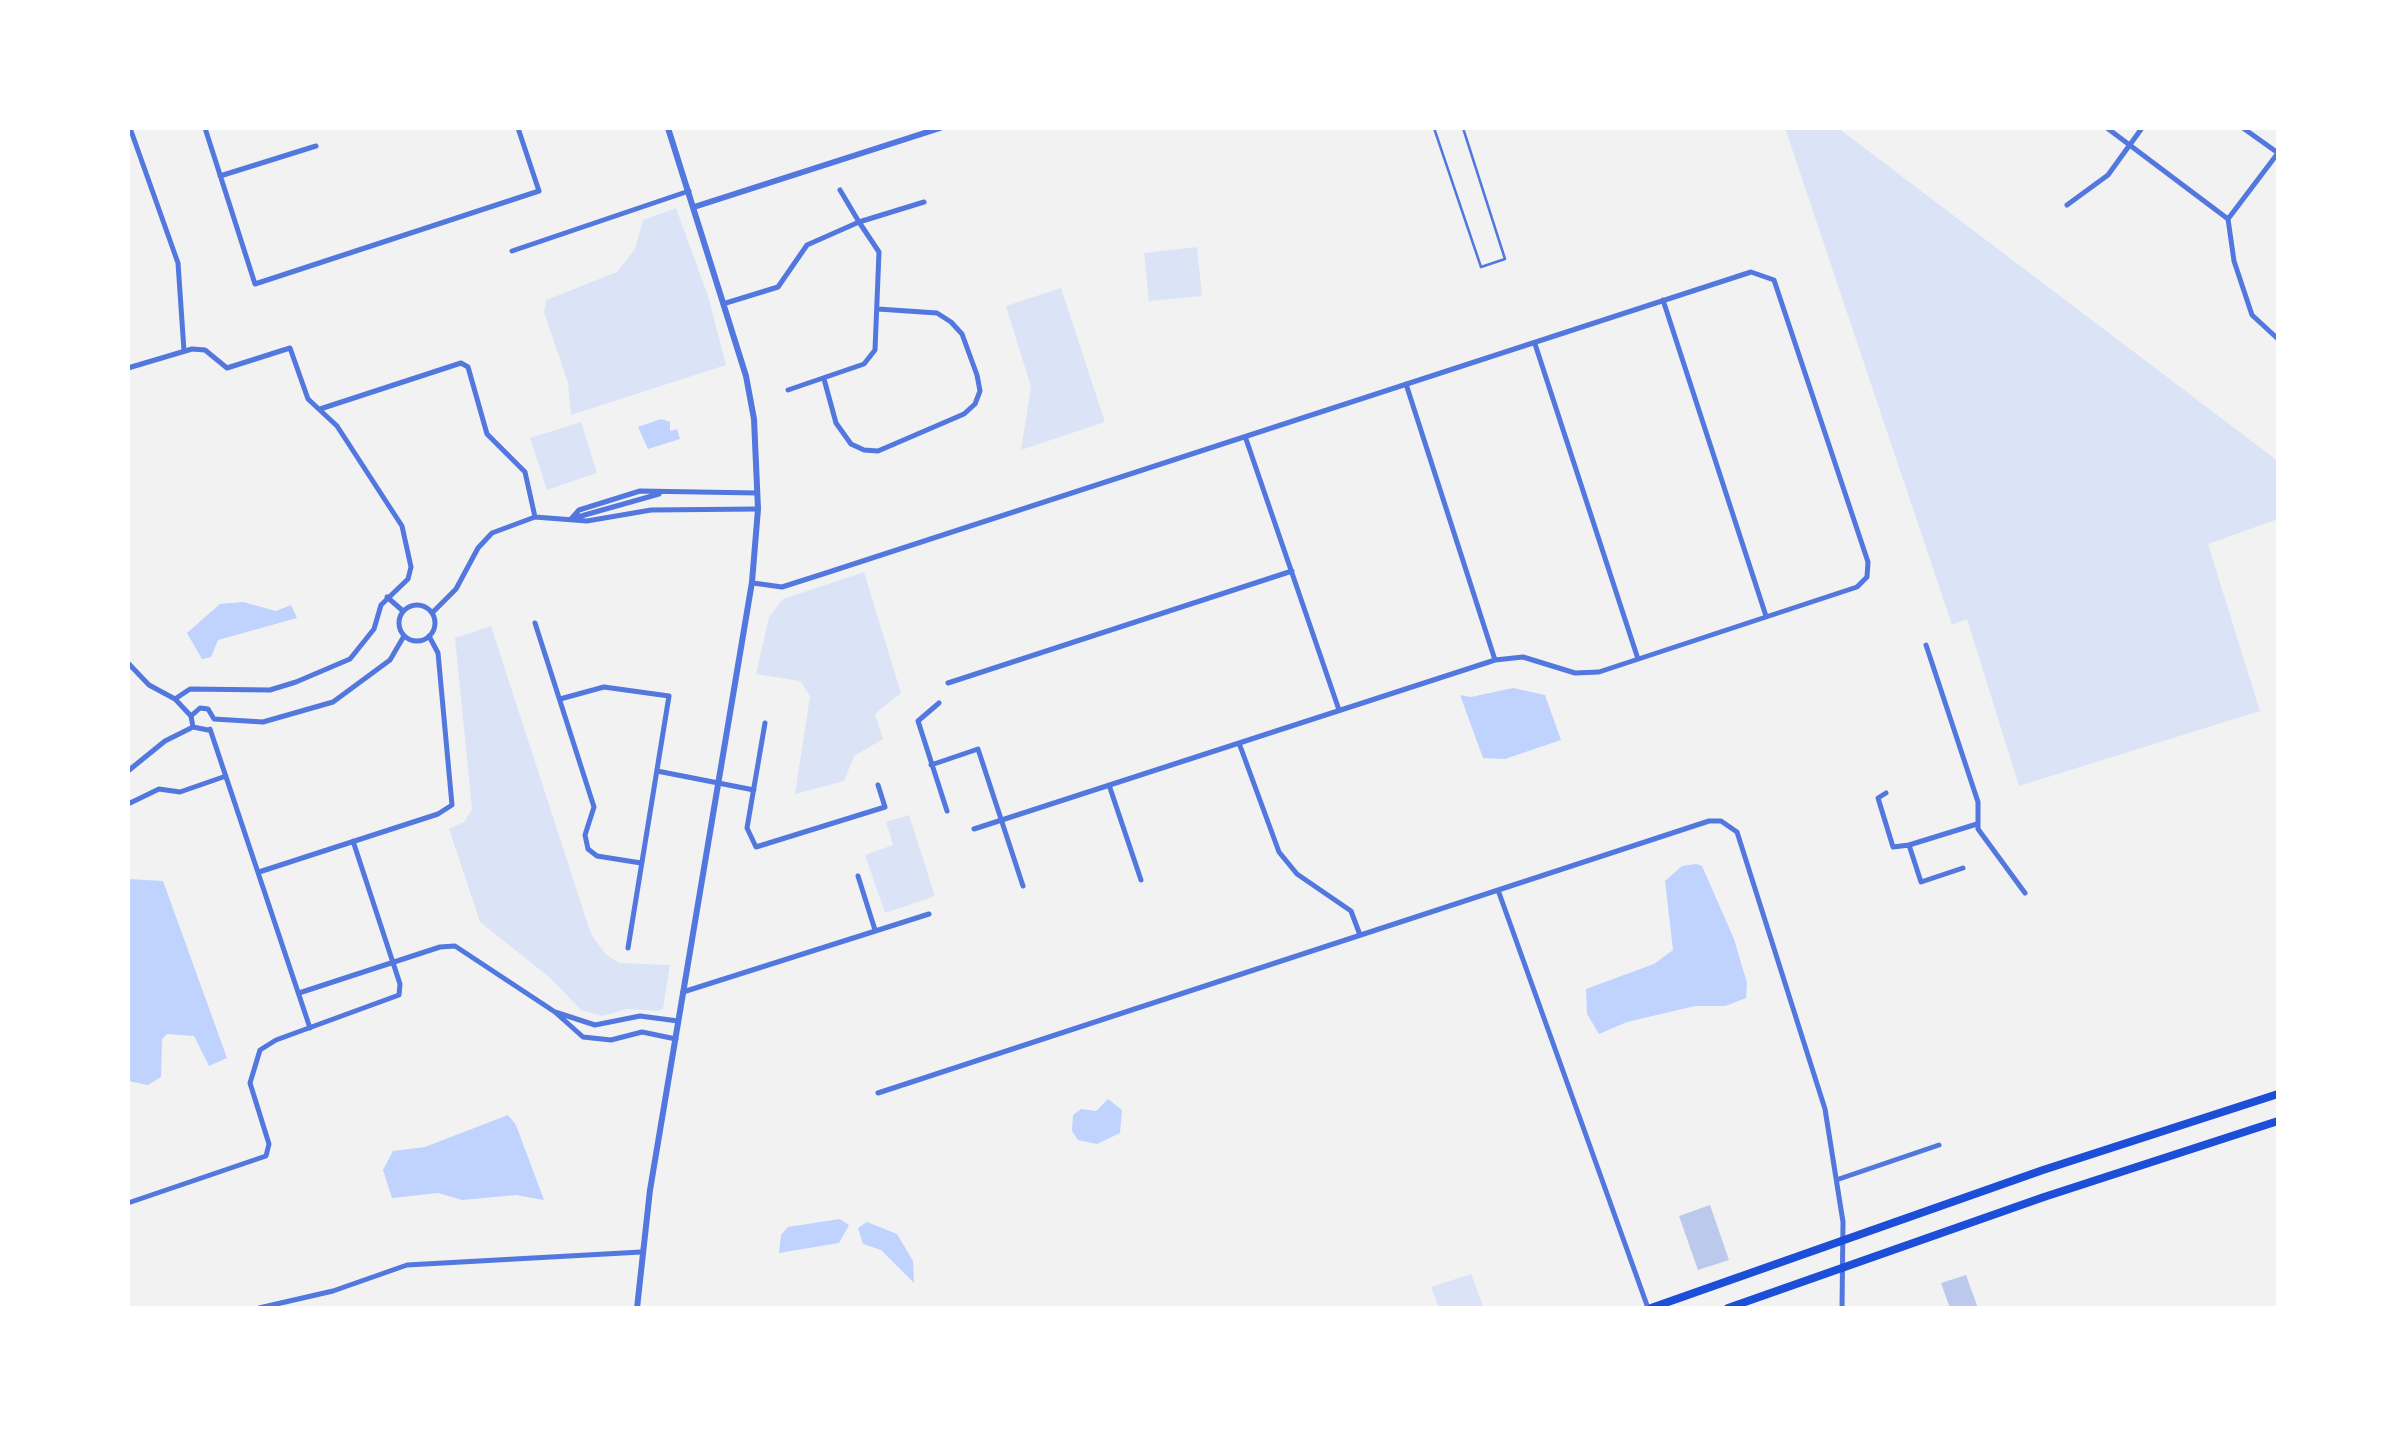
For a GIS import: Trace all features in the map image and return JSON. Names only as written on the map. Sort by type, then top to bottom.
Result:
[{"type":"main road","points":[[1649,1308],[2059,1165],[2278,1094]]},
{"type":"main road","points":[[1728,1308],[2278,1120]]},
{"type":"street","points":[[130,128],[178,263],[184,351]]},
{"type":"street","points":[[204,128],[255,284],[538,191],[518,128]]},
{"type":"street","points":[[637,1308],[641,1252],[752,582],[758,509],[754,419],[726,302],[668,128]]},
{"type":"street","points":[[694,207],[940,128]]},
{"type":"street","points":[[2107,128],[2132,142],[2228,219],[2234,261],[2252,316],[2278,339]]},
{"type":"street","points":[[2067,205],[2108,174],[2142,128]]},
{"type":"street","points":[[2228,219],[2278,153],[2242,128]]},
{"type":"street","points":[[220,176],[316,146]]},
{"type":"street","points":[[788,390],[864,364],[875,350],[879,252],[840,190]]},
{"type":"street","points":[[512,251],[689,191]]},
{"type":"street","points":[[726,302],[778,287],[806,245],[859,222],[924,202]]},
{"type":"street","points":[[752,582],[782,586],[1246,439],[1751,272],[1764,274],[1779,290],[1868,569],[1857,587],[1600,672],[1575,673],[1523,656],[1494,660],[974,828]]},
{"type":"street","points":[[1663,300],[1766,616]]},
{"type":"street","points":[[824,379],[836,424],[850,444],[864,450],[878,451],[964,414],[974,404],[980,391],[977,375],[962,334],[950,322],[937,313],[878,309]]},
{"type":"street","points":[[1534,344],[1638,660]]},
{"type":"street","points":[[128,368],[184,351],[205,350],[227,368],[290,348],[303,389],[337,426],[406,538],[412,567],[408,579],[387,597],[365,642],[350,659],[320,674],[270,690],[190,689],[175,699]]},
{"type":"street","points":[[318,409],[461,362],[468,368],[493,443],[525,472],[535,517]]},
{"type":"street","points":[[1406,384],[1494,660]]},
{"type":"street","points":[[1246,439],[1339,711]]},
{"type":"street","points":[[571,519],[579,510],[640,491],[757,493]]},
{"type":"street","points":[[571,519],[662,494]]},
{"type":"street","points":[[627,503],[630,514]]},
{"type":"street","points":[[432,613],[456,590],[478,548],[492,533],[535,517],[587,521],[650,510],[758,509]]},
{"type":"street","points":[[948,683],[1292,571]]},
{"type":"street","points":[[387,597],[404,610]]},
{"type":"street","points":[[415,605],[432,613],[435,625],[430,636],[416,642],[404,636],[398,622],[404,610],[415,605]]},
{"type":"street","points":[[535,624],[594,807],[585,836],[588,848],[597,856],[641,864]]},
{"type":"street","points":[[191,716],[204,708],[214,719],[263,722],[333,702],[390,660],[404,636]]},
{"type":"street","points":[[258,872],[438,814],[452,804],[438,654],[430,636]]},
{"type":"street","points":[[1926,646],[1978,802],[1977,824],[1990,852],[2025,893]]},
{"type":"street","points":[[128,663],[149,684],[175,699],[191,716],[193,727]]},
{"type":"street","points":[[560,698],[604,687],[669,696],[628,948]]},
{"type":"street","points":[[939,703],[918,722],[946,811]]},
{"type":"street","points":[[214,719],[210,729],[310,1028]]},
{"type":"street","points":[[765,723],[747,828],[756,847],[885,807],[878,785]]},
{"type":"street","points":[[193,727],[203,732],[210,729]]},
{"type":"street","points":[[128,772],[165,741],[193,727]]},
{"type":"street","points":[[1239,743],[1279,852],[1297,874],[1351,911],[1360,935]]},
{"type":"street","points":[[931,765],[978,749],[1023,886]]},
{"type":"street","points":[[657,770],[754,790]]},
{"type":"street","points":[[128,804],[158,789],[180,792],[226,776]]},
{"type":"street","points":[[1109,785],[1141,880]]},
{"type":"street","points":[[1886,793],[1878,798],[1893,847],[1909,846],[1977,824]]},
{"type":"street","points":[[878,1093],[1721,821],[1737,832],[1825,1109],[1839,1179],[1842,1308]]},
{"type":"street","points":[[128,1203],[266,1156],[269,1144],[250,1083],[252,1065],[267,1044],[397,998],[400,984],[352,841]]},
{"type":"street","points":[[1909,846],[1920,882],[1963,868]]},
{"type":"street","points":[[858,876],[876,931]]},
{"type":"street","points":[[1498,890],[1649,1308]]},
{"type":"street","points":[[683,992],[929,914]]},
{"type":"street","points":[[299,993],[440,947],[463,948],[555,1012],[595,1025],[640,1016],[678,1021]]},
{"type":"street","points":[[555,1012],[566,1027],[593,1040],[638,1033],[676,1039]]},
{"type":"street","points":[[638,1033],[640,1016]]},
{"type":"street","points":[[1839,1179],[1939,1145]]},
{"type":"street","points":[[259,1308],[334,1291],[407,1265],[641,1252]]},
{"type":"lane","points":[[1434,128],[1481,267],[1505,259],[1463,128]]},
{"type":"shaded area","points":[[1785,128],[1838,128],[2278,461],[2278,519],[2208,544],[2260,711],[2019,786],[1967,619],[1952,625]]},
{"type":"shaded area","points":[[676,208],[708,296],[726,365],[571,415],[568,383],[544,312],[546,300],[617,272],[635,249],[643,220]]},
{"type":"shaded area","points":[[1197,247],[1202,296],[1149,301],[1144,253]]},
{"type":"shaded area","points":[[1061,288],[1105,422],[1021,450],[1031,387],[1006,306]]},
{"type":"shaded area","points":[[581,422],[597,473],[547,490],[530,438]]},
{"type":"shaded area","points":[[864,572],[901,693],[875,714],[883,739],[854,756],[844,781],[795,794],[810,696],[800,681],[756,674],[769,617],[783,599]]},
{"type":"shaded area","points":[[491,626],[591,934],[606,955],[620,963],[670,965],[663,1009],[627,1009],[602,1016],[581,1010],[549,977],[480,922],[449,829],[464,822],[472,809],[455,638]]},
{"type":"shaded area","points":[[909,815],[935,896],[885,913],[865,855],[893,845],[886,822]]},
{"type":"shaded area","points":[[1471,1274],[1484,1308],[1439,1308],[1431,1287]]},
{"type":"water","points":[[661,419],[670,422],[670,431],[677,429],[680,439],[648,449],[638,427]]},
{"type":"water","points":[[243,602],[276,611],[291,605],[297,618],[218,640],[211,657],[202,659],[187,633],[220,604]]},
{"type":"water","points":[[1513,688],[1545,695],[1561,740],[1505,759],[1483,758],[1460,695],[1471,697]]},
{"type":"water","points":[[1682,866],[1702,866],[1734,939],[1747,983],[1746,998],[1725,1006],[1695,1006],[1627,1022],[1599,1034],[1587,1014],[1586,989],[1654,964],[1673,950],[1665,881]]},
{"type":"water","points":[[128,879],[163,881],[227,1058],[209,1066],[194,1036],[167,1034],[162,1039],[161,1077],[148,1085],[128,1081]]},
{"type":"water","points":[[1108,1099],[1122,1110],[1120,1133],[1097,1144],[1078,1140],[1072,1131],[1073,1115],[1081,1109],[1096,1111]]},
{"type":"water","points":[[508,1115],[516,1125],[544,1200],[516,1195],[462,1200],[438,1193],[392,1198],[383,1170],[393,1151],[425,1147]]},
{"type":"water","points":[[840,1219],[849,1225],[839,1243],[779,1253],[781,1235],[788,1227]]},
{"type":"water","points":[[867,1222],[897,1234],[913,1261],[914,1283],[881,1250],[863,1244],[858,1228]]},
{"type":"building","points":[[1710,1205],[1729,1260],[1698,1270],[1679,1216]]},
{"type":"building","points":[[1966,1275],[1978,1308],[1950,1308],[1941,1283]]}]
